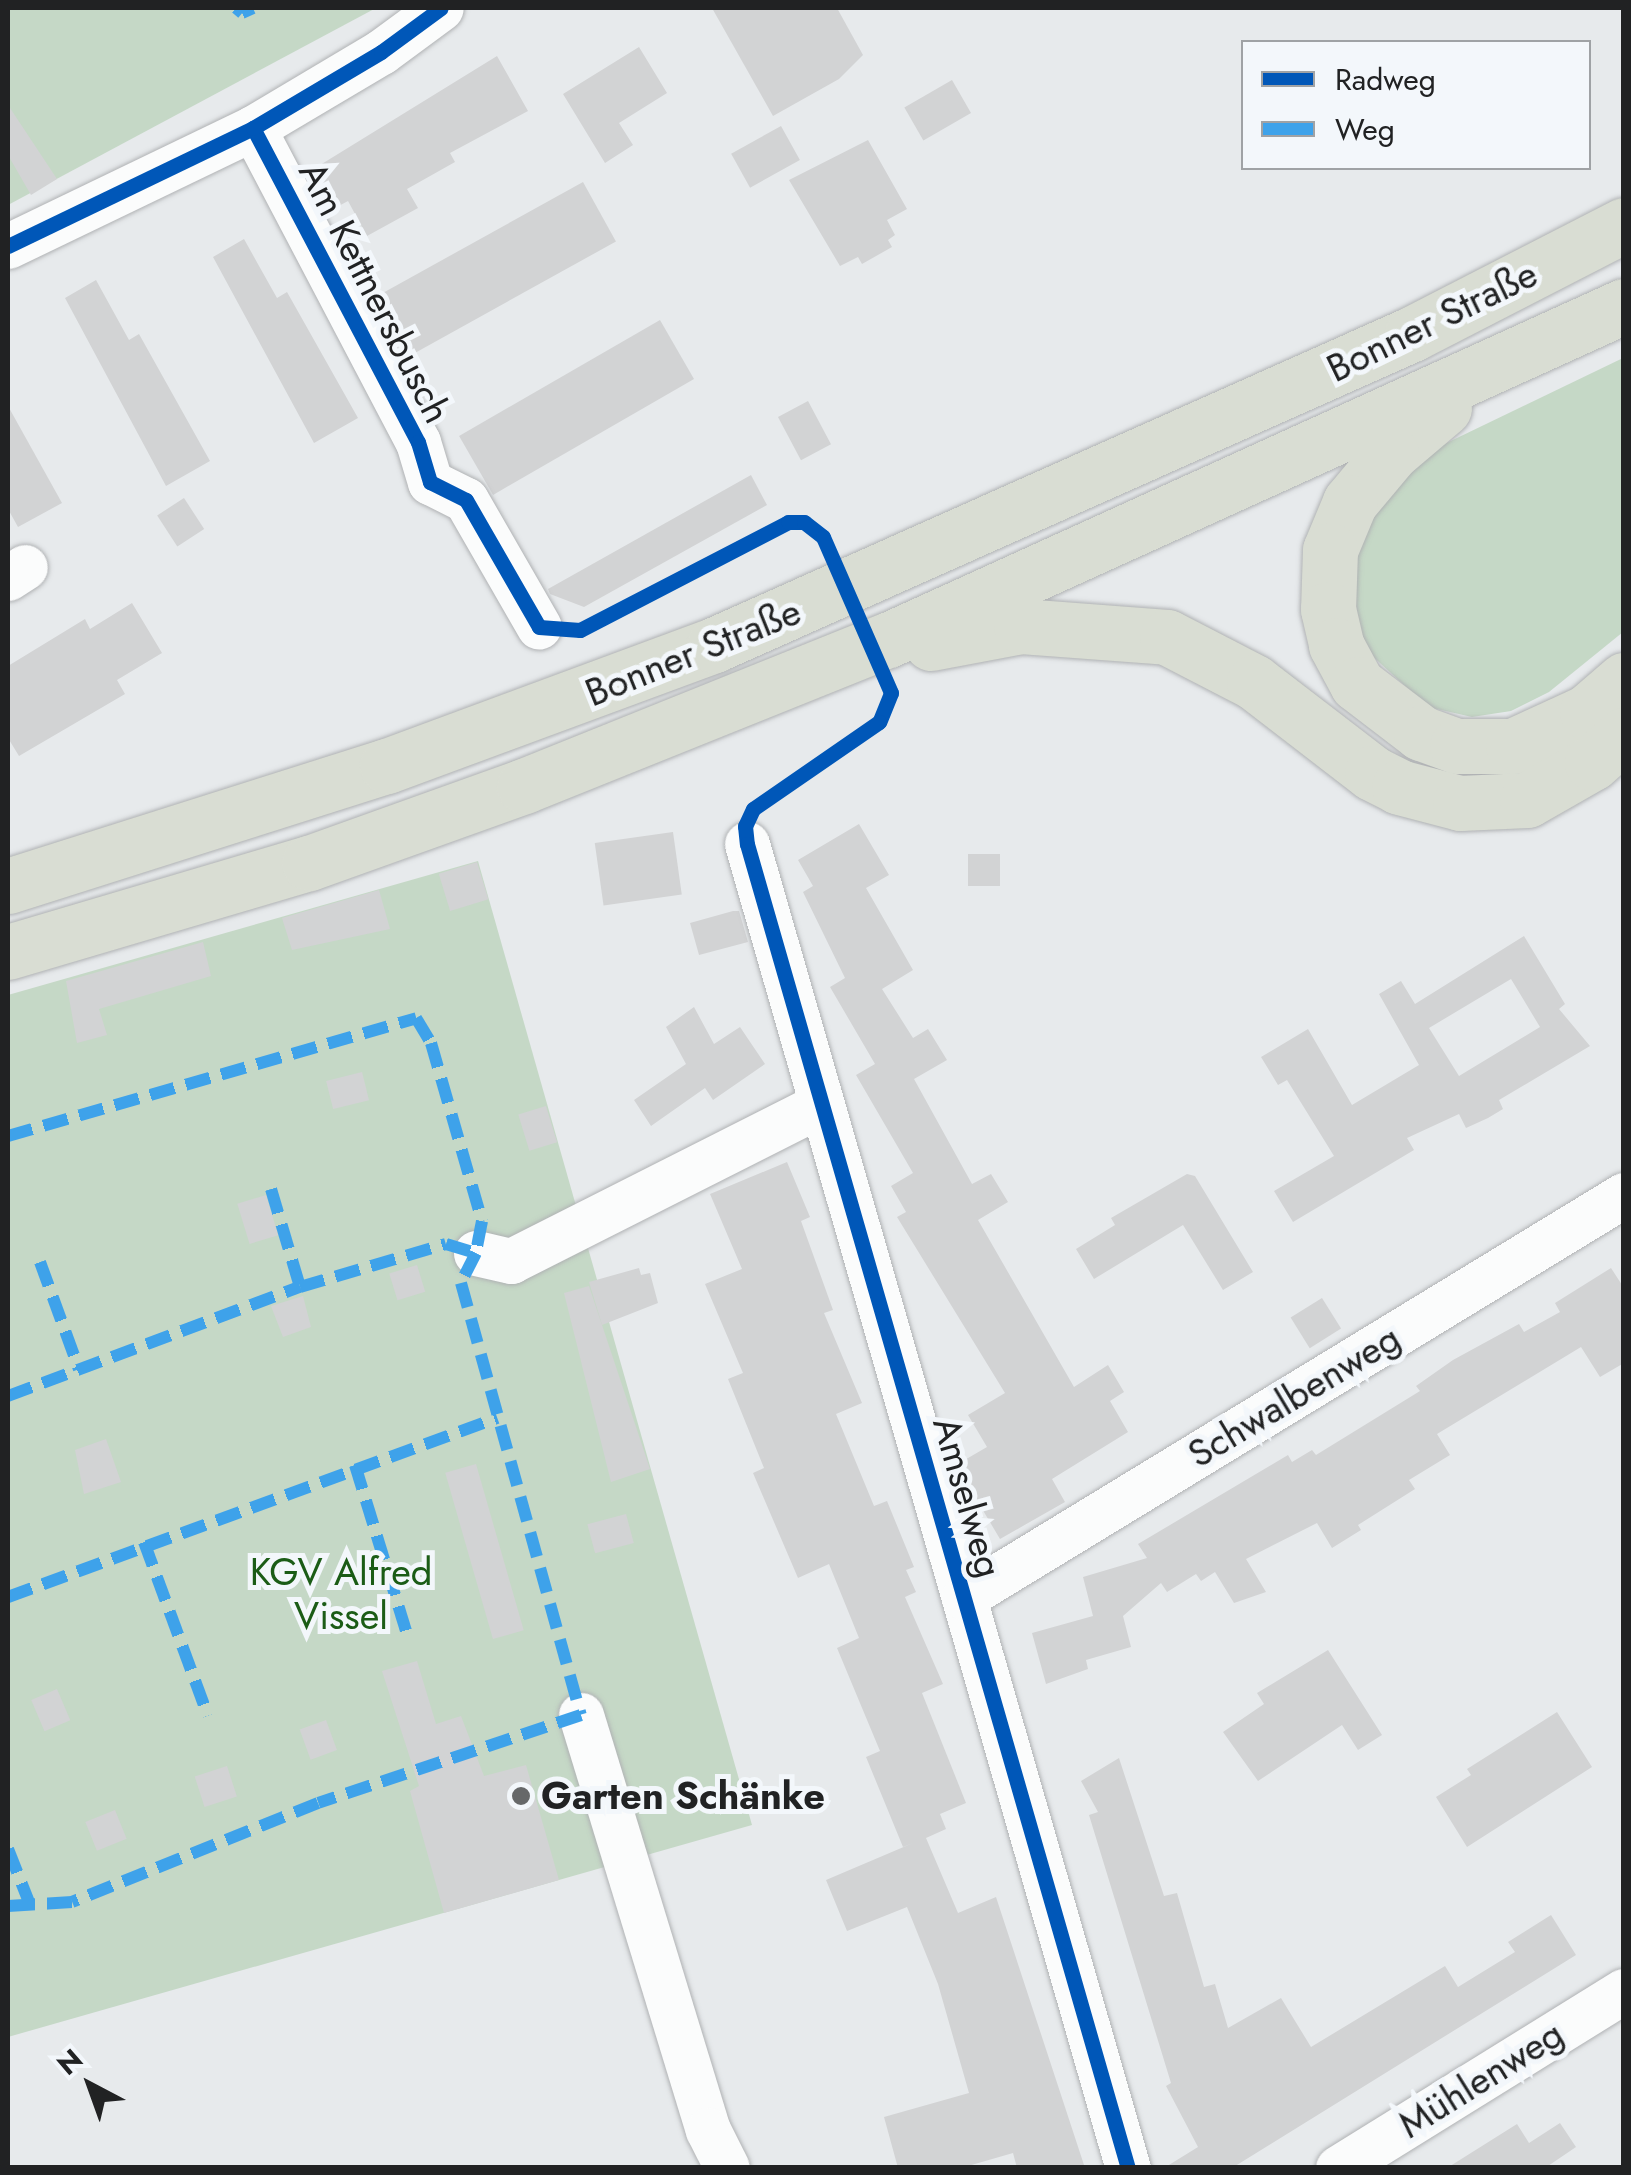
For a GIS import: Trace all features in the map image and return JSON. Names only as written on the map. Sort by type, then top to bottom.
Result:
[{"type":"highway","name":"Bonner Straße","points":[[8,886],[387,766],[714,644],[1412,334],[1624,225]]},
{"type":"highway","name":"Bonner Straße","points":[[8,952],[327,857],[888,640],[1624,306]]},
{"type":"highway","points":[[1493,368],[1391,453],[1350,502],[1330,550],[1328,609],[1336,645],[1357,684],[1387,712],[1457,746],[1514,746],[1545,736],[1624,680]]},
{"type":"highway","points":[[888,640],[951,644],[1021,626],[1167,637],[1254,682],[1372,772],[1399,787],[1460,803],[1527,800],[1592,763],[1624,735]]},
{"type":"street","points":[[8,246],[253,128],[381,52],[440,8]]},
{"type":"street","name":"Am Kettnersbusch","points":[[253,128],[418,442],[430,482],[466,500],[539,627]]},
{"type":"street","name":"Amselweg","points":[[747,844],[1128,2168]]},
{"type":"street","points":[[476,1252],[512,1262],[820,1106]]},
{"type":"street","name":"Schwalbenweg","points":[[964,1597],[1624,1195]]},
{"type":"street","points":[[581,1715],[702,2112],[727,2168]]},
{"type":"street","name":"Mühlenweg","points":[[1338,2168],[1624,1990]]},
{"type":"green space","points":[[8,8],[376,8],[8,205]]},
{"type":"green space","points":[[1623,358],[1623,632],[1549,692],[1511,711],[1472,717],[1428,707],[1368,652],[1351,610],[1354,536],[1403,464]]},
{"type":"green space","name":"KGV Alfred Vissel","points":[[478,861],[752,1825],[8,2037],[8,995]]},
{"type":"building","points":[[712,8],[837,8],[863,55],[839,79],[773,116]]},
{"type":"building","points":[[639,47],[667,93],[619,123],[633,145],[605,163],[563,94]]},
{"type":"building","points":[[497,56],[528,111],[450,153],[455,162],[407,189],[418,208],[367,236],[348,201],[333,209],[312,170]]},
{"type":"building","points":[[952,80],[971,113],[923,140],[904,108]]},
{"type":"building","points":[[8,105],[57,179],[31,195],[8,155]]},
{"type":"building","points":[[781,126],[800,160],[750,188],[731,154]]},
{"type":"building","points":[[868,140],[907,209],[887,220],[895,235],[888,240],[892,247],[862,264],[858,257],[840,266],[789,180]]},
{"type":"building","points":[[583,182],[616,241],[412,354],[379,295]]},
{"type":"building","points":[[244,239],[277,298],[287,292],[358,418],[314,443],[213,257]]},
{"type":"building","points":[[96,280],[129,340],[139,334],[210,461],[166,486],[65,298]]},
{"type":"building","points":[[660,320],[694,379],[493,495],[459,436]]},
{"type":"building","points":[[808,401],[831,444],[801,460],[778,417]]},
{"type":"building","points":[[8,406],[62,503],[18,527],[8,509]]},
{"type":"building","points":[[751,475],[767,505],[584,607],[550,594],[548,589]]},
{"type":"building","points":[[184,498],[204,529],[177,546],[157,515]]},
{"type":"building","points":[[132,603],[162,653],[117,680],[125,694],[19,756],[8,738],[8,666],[85,619],[90,629]]},
{"type":"building","points":[[859,824],[889,875],[866,888],[913,970],[882,989],[913,1038],[928,1029],[947,1060],[914,1079],[972,1184],[991,1174],[1008,1202],[978,1220],[1074,1387],[1108,1365],[1124,1392],[1110,1401],[1128,1432],[1052,1479],[1065,1502],[1000,1539],[956,1465],[987,1447],[968,1415],[1005,1393],[897,1217],[906,1212],[891,1186],[913,1173],[856,1075],[875,1064],[830,987],[845,978],[803,892],[813,886],[798,860]]},
{"type":"building","points":[[673,832],[682,894],[604,905],[595,843]]},
{"type":"building","points":[[968,854],[1000,854],[1000,886],[968,886]]},
{"type":"building","points":[[477,862],[488,899],[450,911],[439,874]]},
{"type":"building","points":[[379,890],[390,929],[292,950],[282,918]]},
{"type":"building","points":[[739,911],[748,942],[699,955],[690,923]]},
{"type":"building","points":[[1524,936],[1565,1004],[1559,1009],[1590,1046],[1499,1100],[1503,1109],[1488,1118],[1466,1128],[1459,1114],[1407,1138],[1414,1150],[1293,1222],[1274,1191],[1334,1156],[1287,1080],[1278,1085],[1261,1057],[1308,1029],[1352,1105],[1419,1065],[1379,994],[1401,981],[1415,1004]],"holes":[[[1511,979],[1540,1027],[1459,1076],[1429,1028]]]},
{"type":"building","points":[[203,942],[211,976],[99,1009],[107,1035],[77,1043],[66,981]]},
{"type":"building","points":[[694,1007],[714,1044],[740,1027],[765,1064],[713,1100],[705,1088],[651,1126],[634,1100],[686,1064],[666,1027]]},
{"type":"building","points":[[362,1072],[369,1100],[333,1109],[326,1081]]},
{"type":"building","points":[[546,1106],[557,1142],[529,1151],[518,1114]]},
{"type":"building","points":[[787,1162],[810,1217],[801,1221],[833,1310],[824,1313],[862,1403],[836,1414],[874,1506],[887,1501],[914,1567],[906,1570],[916,1592],[905,1597],[943,1684],[922,1693],[966,1803],[940,1814],[946,1829],[926,1838],[958,1913],[996,1897],[1085,2168],[1017,2168],[1013,2153],[961,2168],[898,2168],[884,2117],[969,2093],[938,1984],[907,1907],[847,1931],[826,1880],[913,1843],[903,1847],[866,1757],[880,1751],[837,1648],[859,1638],[829,1564],[798,1578],[753,1473],[764,1468],[728,1379],[743,1373],[705,1284],[742,1269],[710,1194]]},
{"type":"building","points":[[1187,1174],[1195,1176],[1253,1272],[1223,1290],[1183,1225],[1094,1279],[1076,1249],[1115,1225],[1111,1218]]},
{"type":"building","points":[[266,1195],[278,1235],[250,1244],[237,1204]]},
{"type":"building","points":[[417,1265],[425,1292],[397,1300],[389,1273]]},
{"type":"building","points":[[639,1268],[641,1275],[650,1273],[658,1303],[602,1325],[589,1282]]},
{"type":"building","points":[[1611,1268],[1624,1288],[1624,1363],[1600,1377],[1581,1347],[1437,1434],[1450,1455],[1409,1480],[1415,1489],[1358,1525],[1361,1530],[1332,1548],[1317,1523],[1246,1559],[1266,1592],[1234,1603],[1215,1572],[1201,1581],[1196,1574],[1167,1592],[1161,1583],[1123,1616],[1131,1647],[1086,1660],[1088,1669],[1046,1684],[1032,1633],[1093,1616],[1083,1577],[1147,1558],[1138,1544],[1288,1455],[1292,1462],[1312,1450],[1316,1455],[1420,1391],[1416,1386],[1453,1360],[1519,1324],[1524,1332],[1560,1312],[1555,1303]]},
{"type":"building","points":[[589,1286],[650,1469],[611,1482],[564,1293]]},
{"type":"building","points":[[303,1296],[311,1327],[283,1337],[271,1306]]},
{"type":"building","points":[[1322,1298],[1341,1329],[1310,1348],[1291,1318]]},
{"type":"building","points":[[106,1439],[121,1482],[84,1494],[75,1450]]},
{"type":"building","points":[[476,1464],[524,1630],[493,1639],[445,1473]]},
{"type":"building","points":[[626,1514],[634,1543],[595,1553],[587,1524]]},
{"type":"building","points":[[1328,1650],[1382,1735],[1358,1750],[1342,1725],[1258,1781],[1223,1732],[1264,1704],[1257,1693]]},
{"type":"building","points":[[417,1661],[436,1724],[461,1716],[484,1776],[526,1765],[559,1880],[444,1913],[410,1791],[419,1786],[382,1671]]},
{"type":"building","points":[[57,1689],[70,1720],[45,1731],[31,1700]]},
{"type":"building","points":[[1557,1712],[1592,1767],[1467,1847],[1436,1797],[1471,1775],[1467,1769]]},
{"type":"building","points":[[326,1720],[337,1750],[311,1760],[300,1730]]},
{"type":"building","points":[[1119,1758],[1164,1896],[1177,1893],[1204,1987],[1215,1984],[1228,2028],[1281,1998],[1311,2047],[1445,1966],[1458,1987],[1515,1952],[1508,1942],[1551,1915],[1576,1955],[1232,2168],[1164,2168],[1198,2147],[1166,2086],[1171,2083],[1089,1815],[1098,1812],[1081,1781]]},
{"type":"building","points":[[227,1766],[237,1796],[205,1807],[195,1777]]},
{"type":"building","points":[[115,1810],[127,1839],[97,1851],[85,1822]]},
{"type":"building","points":[[1560,2123],[1576,2147],[1545,2168],[1447,2168],[1517,2124],[1529,2143]]},
{"type":"marked path","points":[[236,8],[242,13],[253,8]]},
{"type":"marked path","points":[[8,1136],[416,1018],[431,1043],[482,1221],[476,1253],[461,1283],[581,1715],[318,1803],[72,1902],[8,1906]]},
{"type":"marked path","points":[[271,1189],[300,1287]]},
{"type":"marked path","points":[[8,1396],[300,1287],[446,1244],[476,1253]]},
{"type":"marked path","points":[[40,1262],[79,1369]]},
{"type":"marked path","points":[[8,1597],[497,1418]]},
{"type":"marked path","points":[[355,1465],[409,1640]]},
{"type":"marked path","points":[[144,1542],[208,1716]]},
{"type":"marked path","points":[[8,1849],[29,1902]]},
{"type":"cycle path","points":[[8,246],[253,128],[381,52],[441,8]]},
{"type":"cycle path","points":[[253,128],[418,442],[430,482],[466,500],[539,627],[580,630],[788,522],[804,522],[823,537],[891,693],[879,722],[753,809],[745,826],[747,844],[1128,2168]]},
{"type":"place","name":"Garten Schänke","points":[[521,1796]]}]
